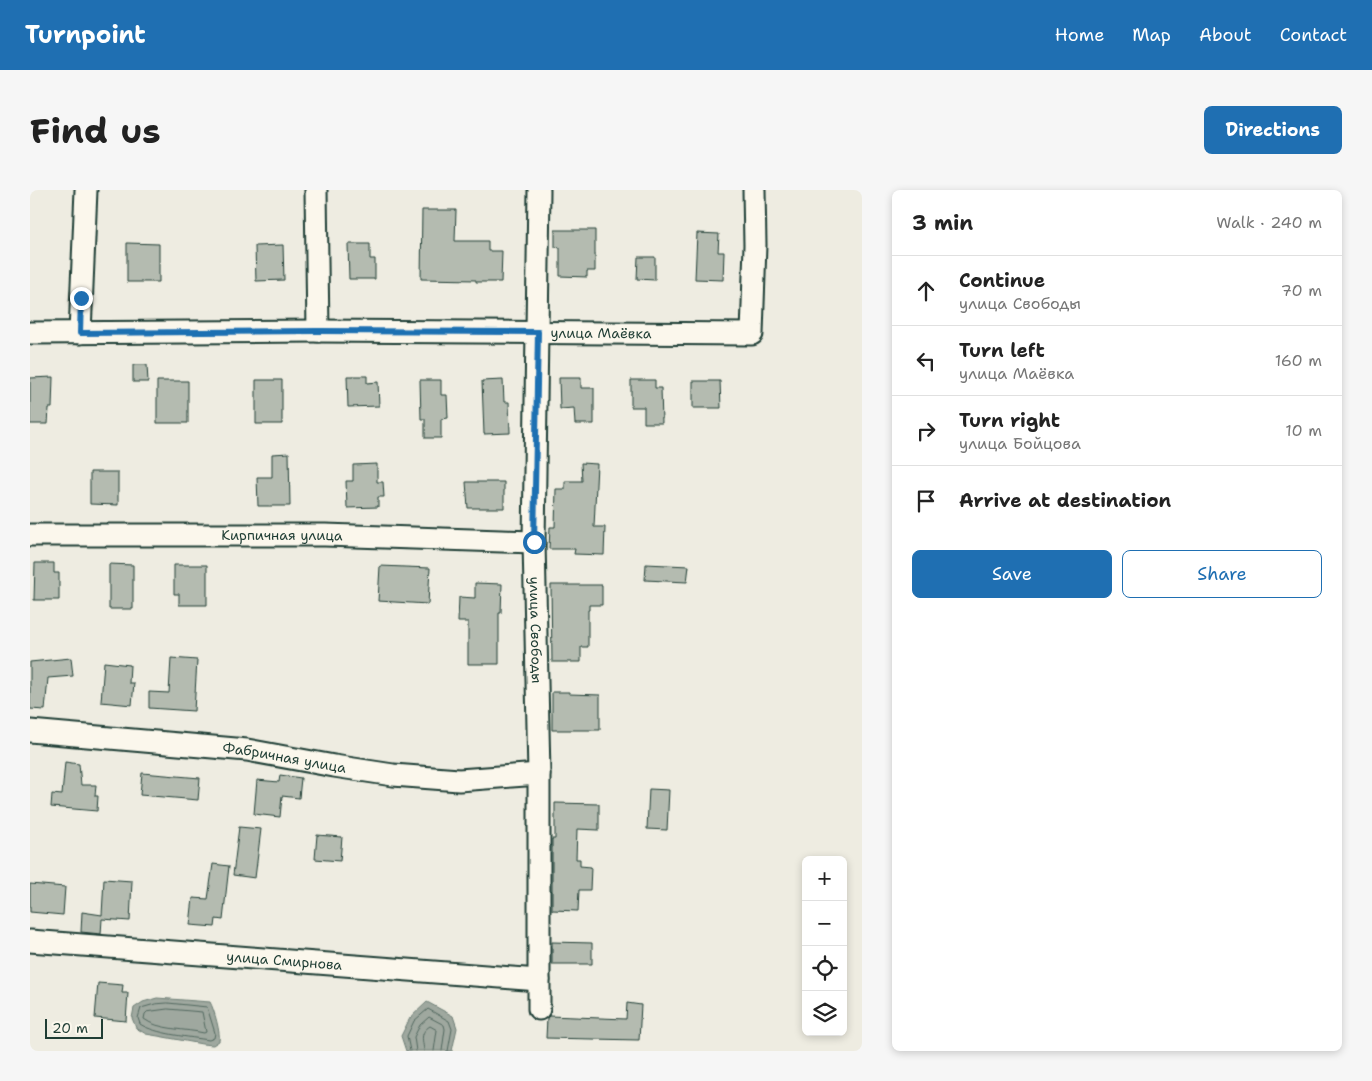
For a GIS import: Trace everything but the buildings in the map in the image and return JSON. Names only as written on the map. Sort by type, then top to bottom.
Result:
[{"type":"street","points":[[80,333],[86,190]]},
{"type":"street","points":[[316,190],[318,331]]},
{"type":"street","name":"улица Свободы","points":[[539,190],[534,542],[539,774],[539,1009]]},
{"type":"street","name":"улица Маёвка","points":[[30,333],[318,331],[752,334],[755,254],[754,190]]},
{"type":"street","name":"Кирпичная улица","points":[[30,535],[325,535],[534,542]]},
{"type":"street","name":"Фабричная улица","points":[[30,731],[247,750],[392,775],[459,780],[539,774]]},
{"type":"street","name":"улица Смирнова","points":[[30,941],[539,980]]},
{"type":"water","points":[[157,998],[210,1002],[217,1022],[219,1041],[213,1045],[202,1044],[146,1034],[136,1028],[132,1018],[134,1008],[143,1002]]},
{"type":"water","points":[[427,1002],[453,1016],[457,1028],[452,1051],[406,1051],[401,1036],[410,1018]]},
{"type":"route","points":[[81,298],[80,333],[538,332],[534,542]]}]
